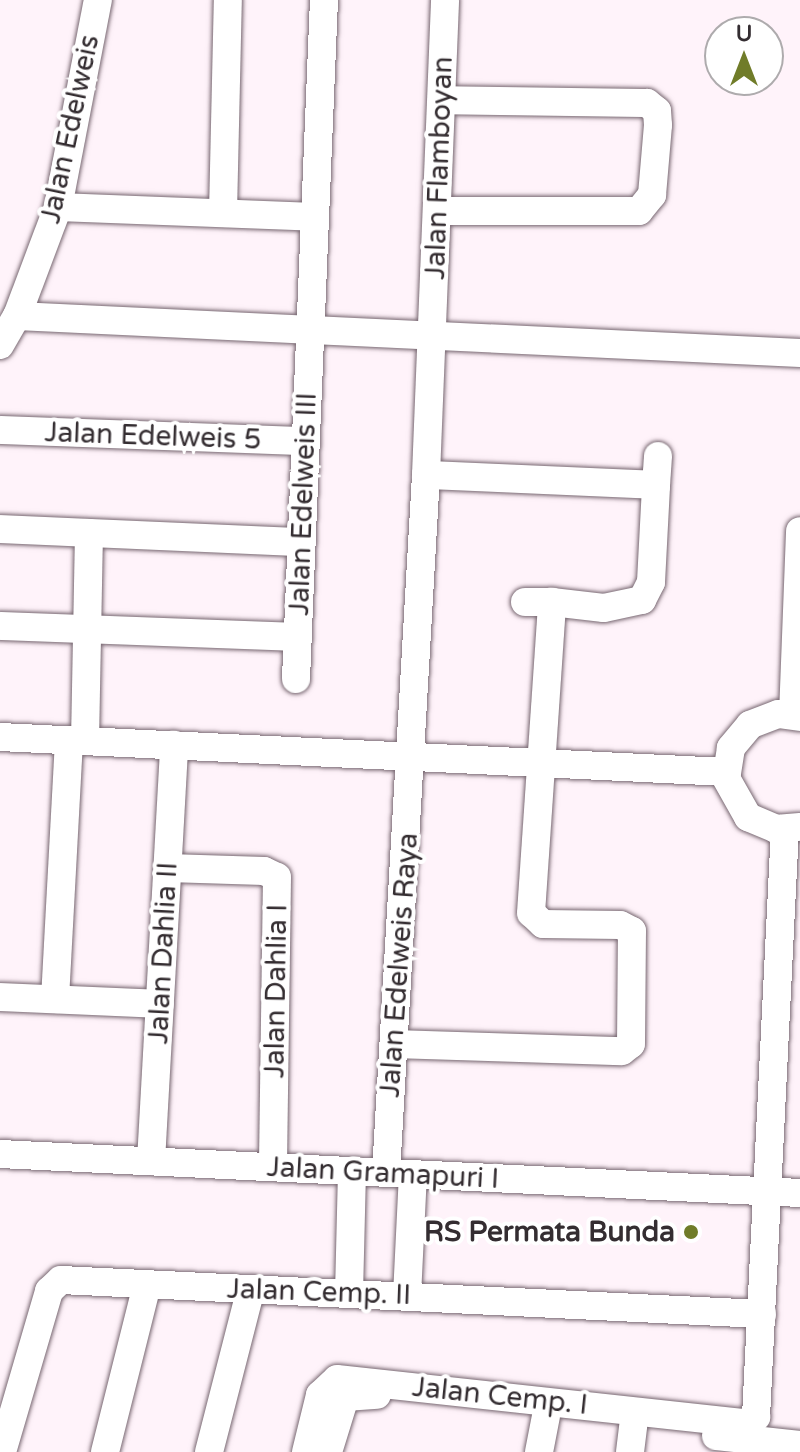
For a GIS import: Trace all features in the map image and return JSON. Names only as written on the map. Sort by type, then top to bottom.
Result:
[{"type":"street","name":"Jalan Edelweis","points":[[0,345],[17,316],[58,207],[98,0]]},
{"type":"street","points":[[223,213],[228,0]]},
{"type":"street","points":[[310,330],[324,0]]},
{"type":"street","name":"Jalan Flamboyan","points":[[426,475],[445,0]]},
{"type":"street","points":[[438,211],[639,211],[652,195],[658,125],[657,111],[647,103],[442,100]]},
{"type":"street","points":[[58,207],[315,217]]},
{"type":"street","points":[[17,316],[800,353]]},
{"type":"street","name":"Jalan Edelweis III","points":[[296,679],[310,330]]},
{"type":"street","name":"Jalan Edelweis 5","points":[[0,430],[306,441]]},
{"type":"street","points":[[394,1044],[629,1048],[632,931],[620,925],[543,924],[532,918],[544,763],[538,602],[604,608],[642,600],[651,582],[658,456]]},
{"type":"street","points":[[426,475],[656,485]]},
{"type":"street","name":"Jalan Edelweis Raya","points":[[407,1296],[394,1044],[426,475]]},
{"type":"street","points":[[0,529],[300,542]]},
{"type":"street","points":[[762,1314],[766,1191],[792,828],[748,817],[730,793],[727,772],[731,748],[750,725],[763,718],[797,716],[800,531]]},
{"type":"street","points":[[55,999],[87,630],[89,533]]},
{"type":"street","points":[[0,626],[298,637]]},
{"type":"street","points":[[0,737],[727,772]]},
{"type":"street","name":"Jalan Dahlia II","points":[[151,1161],[174,745]]},
{"type":"street","name":"Jalan Dahlia I","points":[[168,868],[264,871],[277,877],[273,1167]]},
{"type":"street","points":[[0,997],[160,1004]]},
{"type":"street","name":"Jalan Gramapuri I","points":[[0,1154],[800,1193]]},
{"type":"street","points":[[349,1294],[352,1171]]},
{"type":"street","name":"Jalan Cemp. II","points":[[2,1452],[52,1285],[74,1280],[762,1314]]},
{"type":"street","points":[[105,1452],[147,1285]]},
{"type":"street","points":[[209,1452],[251,1289]]},
{"type":"street","name":"Jalan Cemp. I","points":[[306,1452],[320,1395],[337,1379],[745,1423],[758,1413],[762,1314]]},
{"type":"street","points":[[328,1452],[339,1405],[354,1393],[546,1416],[631,1439],[800,1445]]},
{"type":"street","points":[[539,1452],[546,1416]]},
{"type":"place","name":"RS Permata Bunda","points":[[691,1232]]}]
